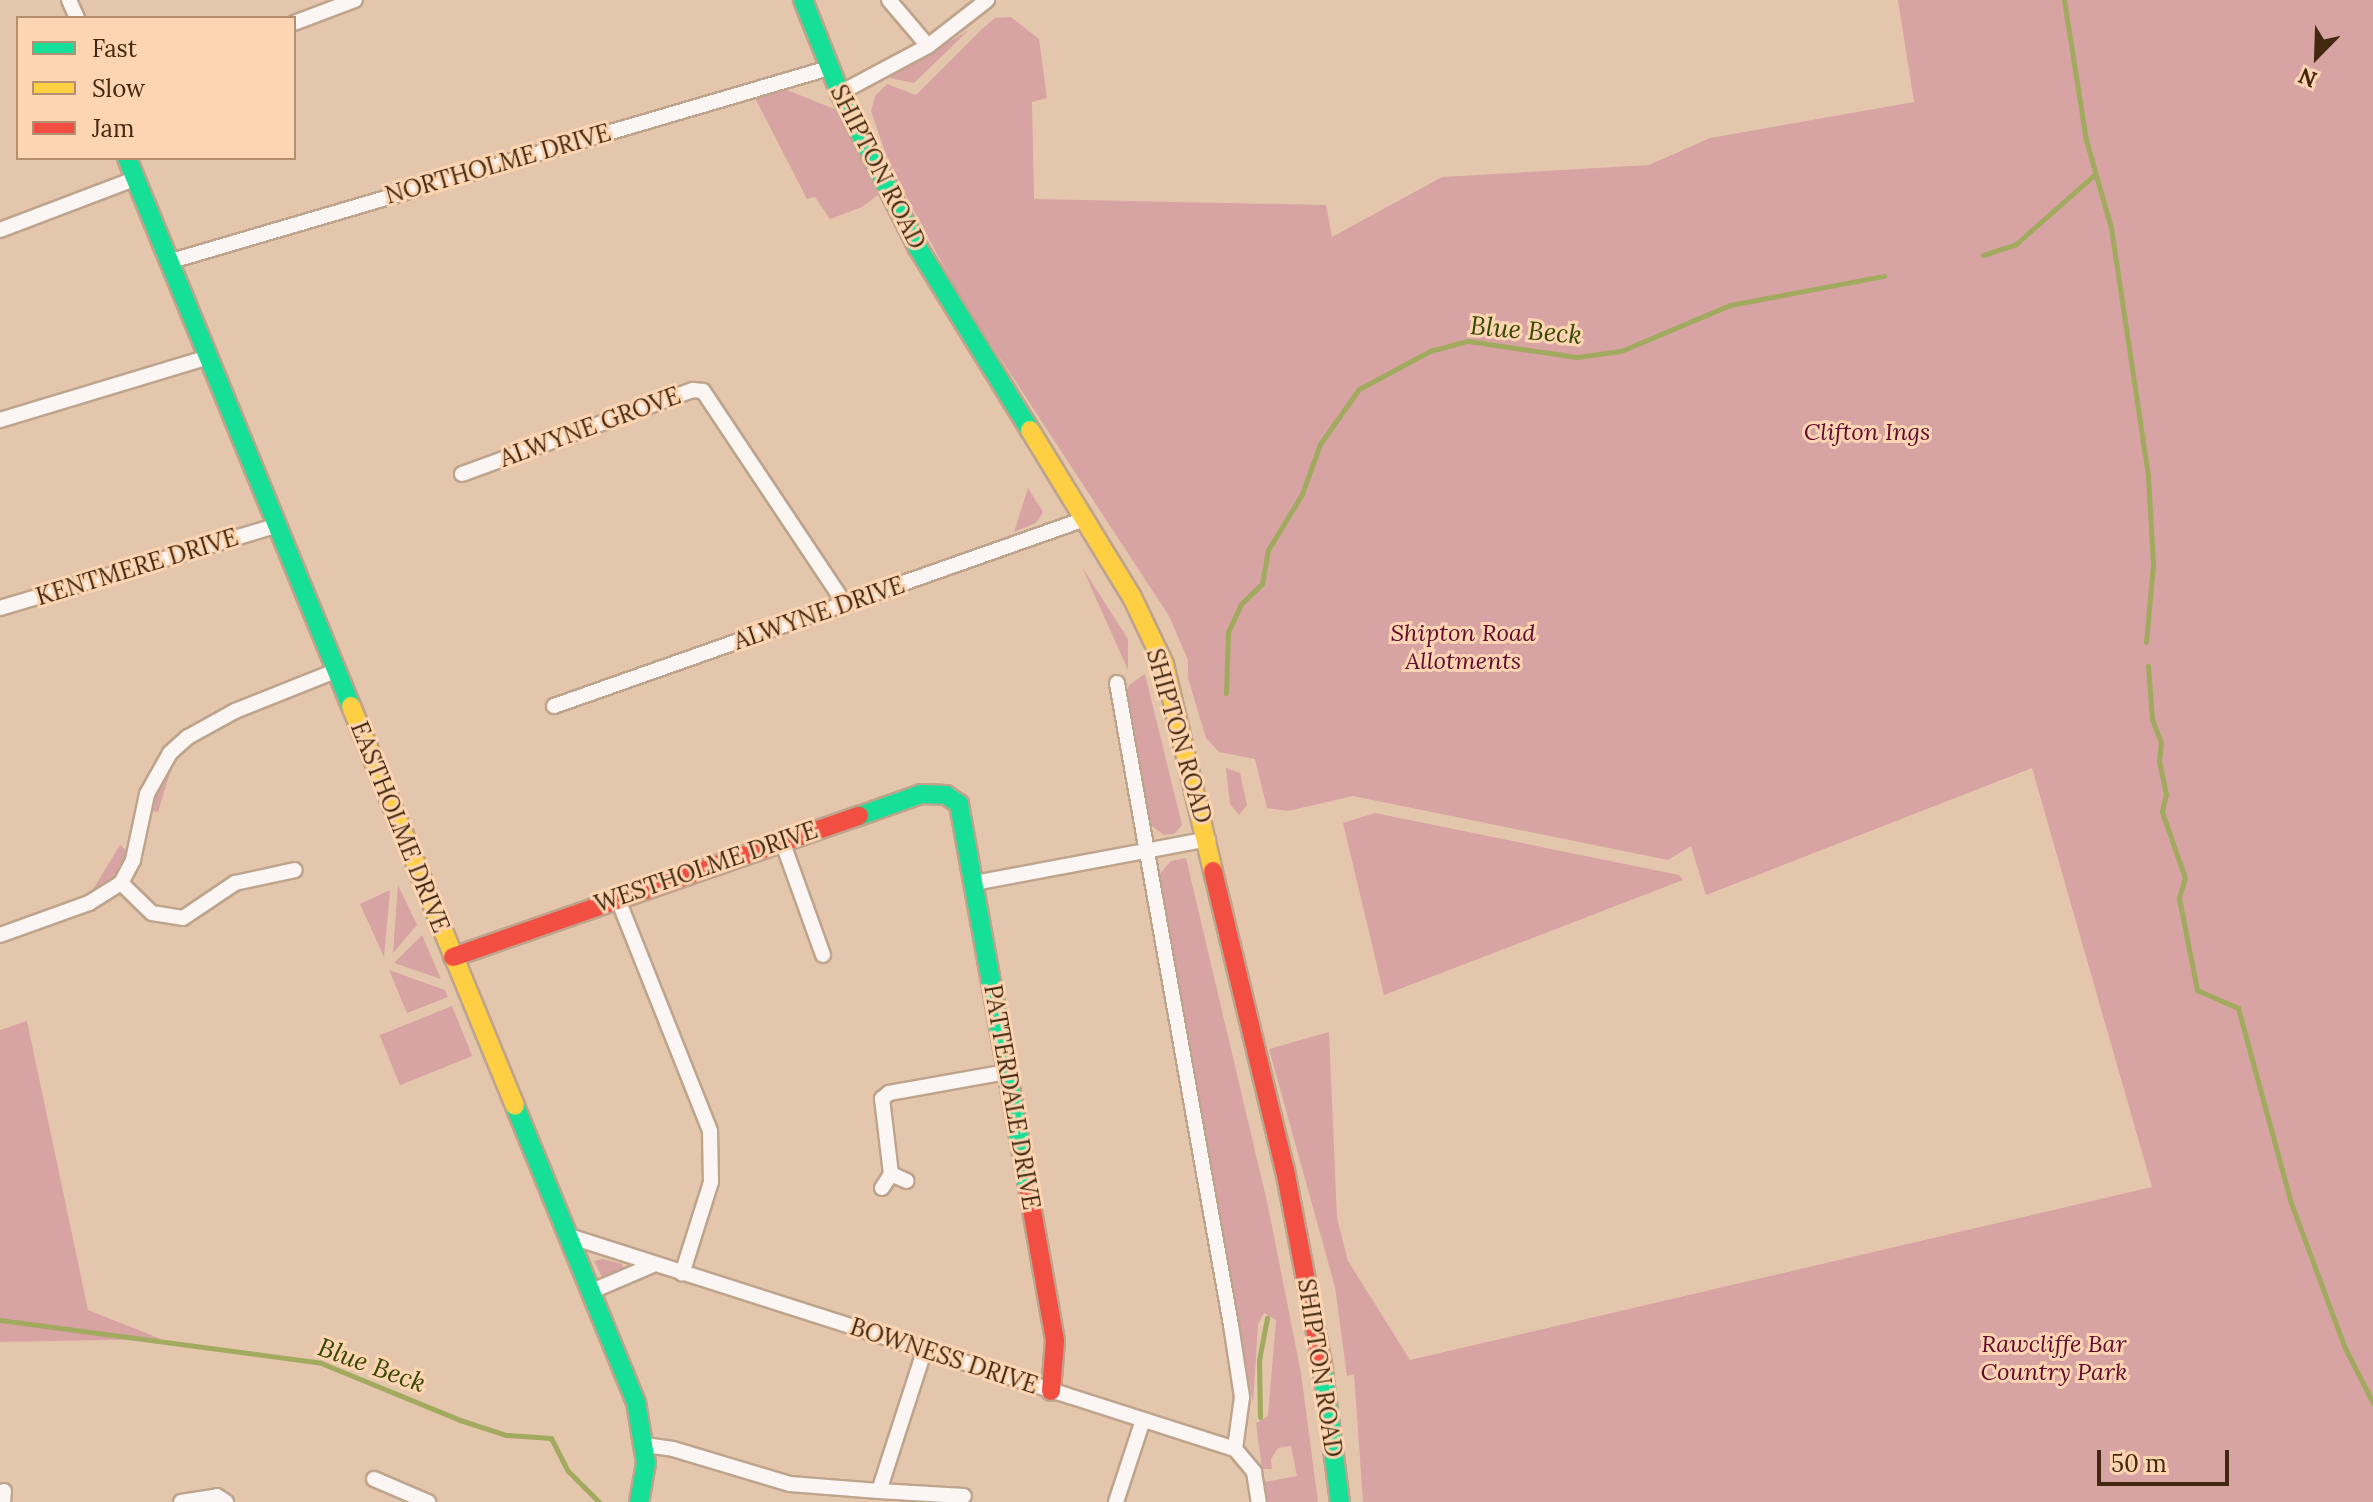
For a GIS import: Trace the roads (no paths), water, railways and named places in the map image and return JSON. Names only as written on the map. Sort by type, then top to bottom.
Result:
[{"type":"street","points":[[296,22],[355,0]]},
{"type":"street","name":"SHIPTON ROAD","points":[[803,0],[840,93],[948,301],[1132,597],[1164,664],[1285,1170],[1328,1397],[1340,1502]]},
{"type":"street","points":[[889,0],[928,46]]},
{"type":"street","points":[[840,93],[928,46],[987,0]]},
{"type":"street","name":"NORTHOLME DRIVE","points":[[168,262],[829,68]]},
{"type":"street","name":"EASTHOLME DRIVE","points":[[128,160],[636,1402],[645,1445],[639,1502]]},
{"type":"street","points":[[0,228],[134,179]]},
{"type":"street","points":[[0,420],[209,357]]},
{"type":"street","name":"ALWYNE GROVE","points":[[462,474],[693,390],[703,391],[845,604]]},
{"type":"street","name":"ALWYNE DRIVE","points":[[554,706],[1085,519]]},
{"type":"street","name":"KENTMERE DRIVE","points":[[0,608],[275,526]]},
{"type":"street","points":[[0,935],[89,903],[121,883],[133,860],[147,794],[170,753],[211,722],[335,671]]},
{"type":"street","name":"SHIPTON ROAD","points":[[1117,683],[1236,1354],[1242,1397],[1235,1449]]},
{"type":"street","name":"WESTHOLME DRIVE","points":[[453,957],[617,897],[921,794],[946,795],[959,804]]},
{"type":"street","name":"PATTERDALE DRIVE","points":[[959,804],[1055,1341],[1051,1391]]},
{"type":"street","points":[[974,883],[1208,839]]},
{"type":"street","points":[[782,841],[823,955]]},
{"type":"street","points":[[121,883],[140,905],[167,918],[183,918],[235,883],[282,882],[295,870]]},
{"type":"street","points":[[617,897],[710,1131],[711,1182],[682,1274]]},
{"type":"street","points":[[882,1188],[891,1174],[882,1099],[1007,1072]]},
{"type":"street","points":[[891,1174],[907,1181]]},
{"type":"street","name":"BOWNESS DRIVE","points":[[569,1236],[1235,1449]]},
{"type":"street","points":[[592,1291],[653,1265]]},
{"type":"street","points":[[879,1491],[925,1349]]},
{"type":"street","points":[[1116,1502],[1143,1420]]},
{"type":"street","points":[[645,1445],[673,1449],[790,1484],[964,1496]]},
{"type":"street","points":[[1235,1449],[1254,1472],[1259,1502]]},
{"type":"street","points":[[374,1479],[419,1500]]},
{"type":"street","points":[[181,1502],[217,1496],[226,1502]]},
{"type":"waterway","points":[[2064,0],[2086,140],[2111,228],[2148,477],[2153,565],[2146,642]]},
{"type":"waterway","name":"Blue Beck","points":[[1983,255],[2016,244],[2094,175]]},
{"type":"waterway","name":"Blue Beck","points":[[1226,693],[1228,632],[1241,604],[1262,584],[1268,550],[1302,494],[1320,444],[1359,389],[1430,351],[1468,341],[1577,357],[1621,351],[1730,305],[1884,276]]},
{"type":"waterway","points":[[2148,666],[2152,719],[2161,742],[2159,761],[2166,794],[2162,812],[2185,878],[2179,898],[2197,990],[2238,1008],[2291,1203],[2345,1348],[2373,1403]]},
{"type":"waterway","name":"Blue Beck","points":[[1260,1417],[1259,1360],[1267,1318]]},
{"type":"waterway","name":"Blue Beck","points":[[0,1320],[321,1363],[460,1420],[506,1435],[551,1438],[568,1471],[599,1502]]},
{"type":"park label","name":"Clifton Ings","points":[[1867,432]]},
{"type":"park label","name":"Shipton Road Allotments","points":[[1463,647]]},
{"type":"park label","name":"Rawcliffe Bar Country Park","points":[[2054,1358]]}]
